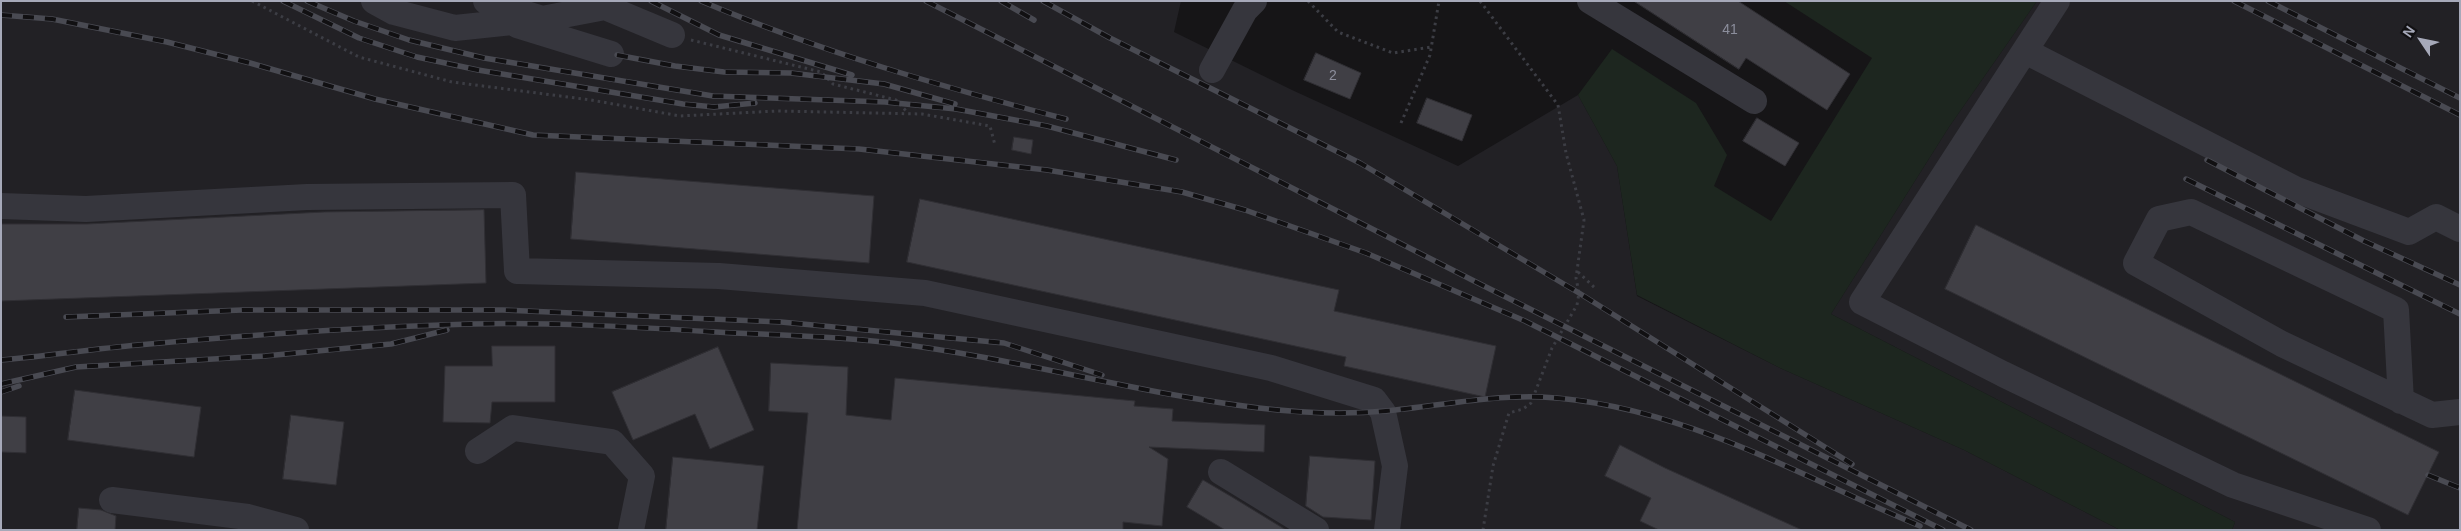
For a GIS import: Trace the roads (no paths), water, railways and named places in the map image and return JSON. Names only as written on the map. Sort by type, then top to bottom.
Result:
[{"type":"lane","points":[[374,1],[394,12],[455,28],[542,19],[605,7],[672,35]]},
{"type":"lane","points":[[486,1],[542,19]]},
{"type":"lane","points":[[1212,70],[1245,10],[1254,1]]},
{"type":"lane","points":[[1590,1],[1754,101]]},
{"type":"lane","points":[[2058,1],[1862,302],[2003,374],[2233,485],[2368,530]]},
{"type":"lane","points":[[507,22],[612,54]]},
{"type":"lane","points":[[2025,51],[2297,190],[2409,232],[2436,217],[2460,229]]},
{"type":"lane","points":[[1,206],[86,208],[307,196],[513,195],[518,271],[719,276],[925,293],[1262,366],[1374,400],[1383,412],[1395,466],[1387,530]]},
{"type":"lane","points":[[2401,401],[2396,310],[2191,212],[2159,219],[2136,263],[2282,344],[2432,416],[2460,412]]},
{"type":"lane","points":[[478,451],[513,428],[612,442],[642,476],[631,530]]},
{"type":"lane","points":[[1221,472],[1316,530]]},
{"type":"lane","points":[[112,500],[248,517],[296,530]]},
{"type":"railway","points":[[283,1],[359,38],[417,57],[478,70],[683,104],[714,107],[755,103]]},
{"type":"railway","points":[[307,1],[354,21],[409,40],[484,58],[713,96],[885,102],[956,109],[1047,126],[1176,160]]},
{"type":"railway","points":[[651,1],[719,35],[852,75]]},
{"type":"railway","points":[[701,1],[790,36],[881,67],[1066,119]]},
{"type":"railway","points":[[926,1],[1480,284],[1971,530]]},
{"type":"railway","points":[[1001,1],[1034,20]]},
{"type":"railway","points":[[1043,1],[1110,38],[1360,163],[1579,293],[1852,464]]},
{"type":"railway","points":[[2234,1],[2460,115]]},
{"type":"railway","points":[[2268,1],[2460,98]]},
{"type":"railway","points":[[1,15],[52,19],[167,42],[250,63],[375,99],[533,135],[859,149],[1047,170],[1182,192],[1245,210],[1366,253],[1525,321],[1943,530]]},
{"type":"railway","points":[[617,55],[675,66],[724,72],[791,73],[884,84],[955,104]]},
{"type":"railway","points":[[2207,160],[2364,241],[2460,285]]},
{"type":"railway","points":[[2186,179],[2460,314]]},
{"type":"railway","points":[[66,317],[242,310],[503,310],[781,322],[1004,343],[1102,375]]},
{"type":"railway","points":[[1,360],[138,345],[304,332],[471,324],[562,324],[826,337],[892,343],[984,357],[1213,402],[1291,411],[1322,413],[1370,412],[1484,399],[1542,397],[1592,402],[1641,413],[1689,427],[1783,465],[1920,526]]},
{"type":"railway","points":[[1,384],[76,367],[265,356],[391,344],[447,330]]},
{"type":"railway","points":[[1,392],[19,386]]},
{"type":"railway","points":[[2428,475],[2460,488]]}]
